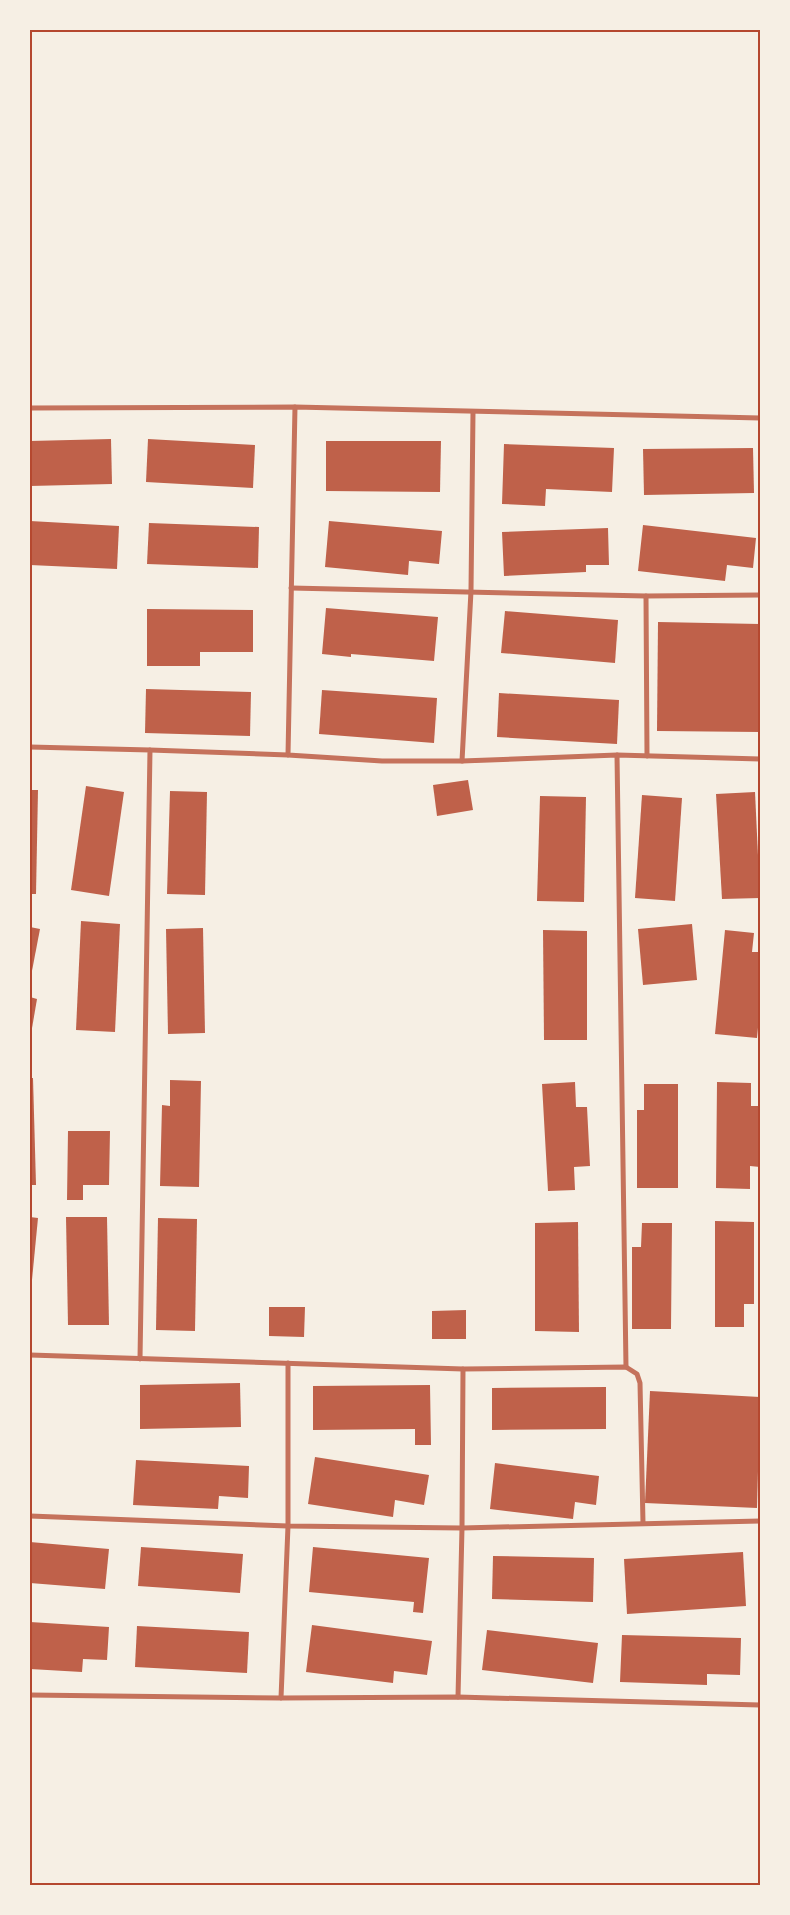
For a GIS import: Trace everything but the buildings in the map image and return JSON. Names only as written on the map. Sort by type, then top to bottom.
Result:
[{"type":"street","points":[[288,754],[295,407]]},
{"type":"street","points":[[30,408],[295,407],[760,418]]},
{"type":"street","points":[[462,761],[471,591],[473,412]]},
{"type":"street","points":[[292,588],[646,596],[760,595]]},
{"type":"street","points":[[646,596],[647,756]]},
{"type":"street","points":[[30,747],[288,754],[382,761],[462,761],[617,755],[760,759]]},
{"type":"street","points":[[140,1359],[150,750]]},
{"type":"street","points":[[617,755],[626,1367]]},
{"type":"street","points":[[30,1355],[463,1368],[626,1367],[637,1374],[640,1383],[643,1523]]},
{"type":"street","points":[[281,1698],[288,1526],[288,1363]]},
{"type":"street","points":[[458,1697],[463,1368]]},
{"type":"street","points":[[30,1516],[288,1526],[462,1528],[760,1521]]},
{"type":"street","points":[[30,1695],[281,1698],[458,1697],[760,1705]]}]
